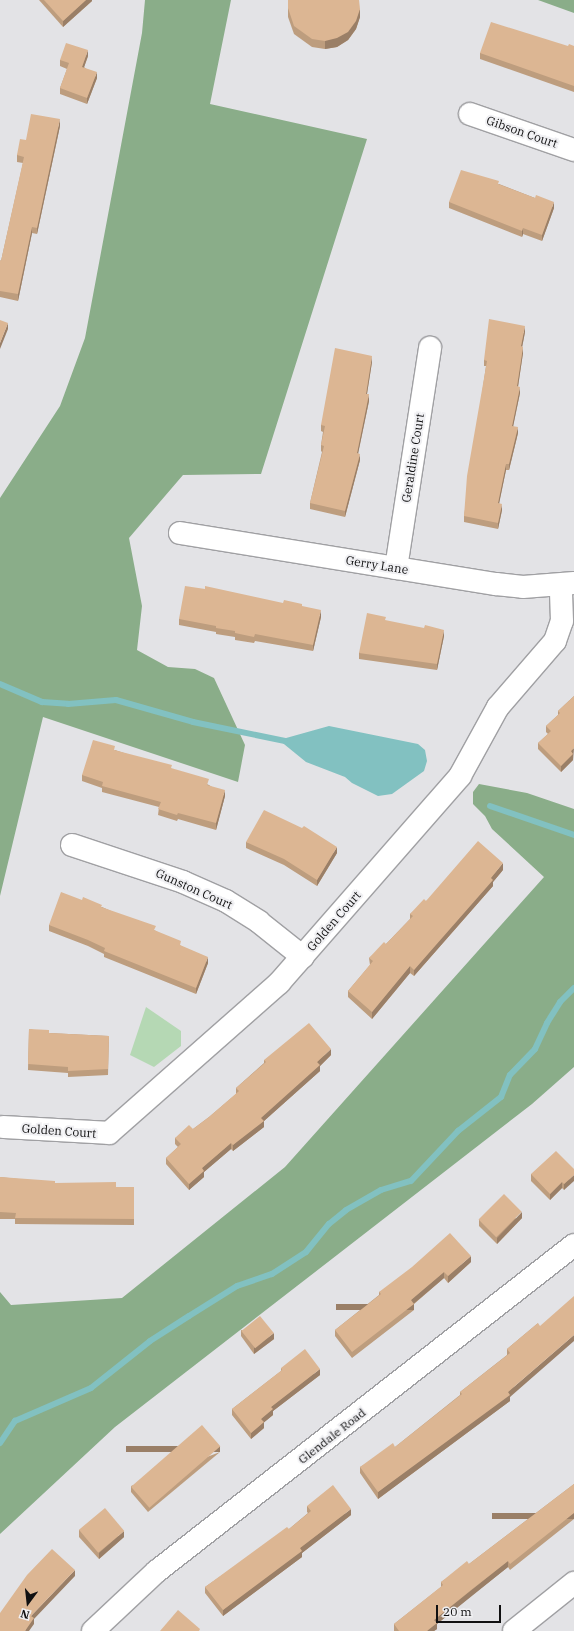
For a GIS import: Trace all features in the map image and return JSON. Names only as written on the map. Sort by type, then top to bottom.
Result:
[{"type":"street","name":"Gibson Court","points":[[470,114],[574,150]]},
{"type":"street","name":"Geraldine Court","points":[[396,568],[430,348]]},
{"type":"street","name":"Gerry Lane","points":[[180,533],[523,587],[568,584]]},
{"type":"street","name":"Golden Court","points":[[3,1127],[103,1134],[115,1130],[279,983],[450,791],[498,707],[550,650],[560,631],[568,584]]},
{"type":"street","name":"Gunston Court","points":[[72,845],[183,882],[226,901],[259,922],[303,957]]},
{"type":"street","name":"Glendale Road","points":[[94,1631],[158,1571],[574,1245]]},
{"type":"street","points":[[514,1631],[571,1592]]},
{"type":"green space","points":[[145,0],[231,0],[210,104],[367,139],[261,474],[183,475],[129,538],[142,606],[137,650],[168,667],[195,669],[214,678],[245,745],[238,782],[43,717],[0,896],[0,498],[60,406],[85,338],[142,33]]},
{"type":"green space","points":[[538,0],[574,0],[574,13]]},
{"type":"green space","points":[[479,784],[527,793],[574,809],[574,1067],[532,1104],[115,1427],[0,1534],[0,1292],[11,1305],[122,1298],[285,1167],[544,877],[492,829],[485,816],[473,804],[473,792]]},
{"type":"green space","points":[[146,1007],[181,1031],[181,1046],[154,1067],[130,1055]]},
{"type":"water","points":[[329,726],[418,744],[425,750],[427,761],[424,771],[392,794],[378,796],[352,783],[345,777],[306,762],[279,740]]},
{"type":"building","points":[[44,0],[86,0],[63,21]]},
{"type":"building","points":[[288,0],[359,0],[360,9],[356,21],[348,32],[337,38],[325,41],[312,39],[294,26],[288,8]]},
{"type":"building","points":[[491,22],[568,46],[569,44],[574,46],[574,86],[480,53]]},
{"type":"building","points":[[66,43],[88,50],[82,67],[97,72],[87,98],[60,88],[69,63],[60,60]]},
{"type":"building","points":[[31,114],[60,119],[37,228],[32,227],[18,294],[0,291],[0,260],[1,261],[24,157],[17,155],[20,139],[26,140]]},
{"type":"building","points":[[461,170],[499,181],[498,184],[535,198],[536,195],[554,202],[542,235],[523,228],[522,231],[449,202]]},
{"type":"building","points":[[489,319],[525,326],[521,346],[523,347],[517,386],[520,387],[512,426],[518,427],[509,464],[506,464],[498,503],[502,504],[498,523],[464,516],[467,476],[487,361],[484,360]]},
{"type":"building","points":[[0,320],[8,323],[0,343]]},
{"type":"building","points":[[335,348],[372,356],[366,394],[369,394],[357,453],[360,454],[345,511],[310,503],[324,446],[321,445],[325,426],[321,425]]},
{"type":"building","points":[[185,586],[205,589],[205,586],[283,603],[284,600],[321,610],[313,645],[255,634],[254,637],[235,633],[235,631],[216,628],[216,626],[179,619]]},
{"type":"building","points":[[367,613],[386,617],[385,620],[424,628],[425,625],[444,630],[437,664],[359,653]]},
{"type":"building","points":[[574,696],[574,748],[571,751],[573,754],[561,766],[538,743],[551,731],[546,726],[560,713],[558,711]]},
{"type":"building","points":[[93,740],[115,746],[114,750],[172,765],[171,768],[209,779],[207,785],[225,790],[216,823],[178,813],[177,815],[158,809],[161,802],[102,786],[103,782],[82,775]]},
{"type":"building","points":[[264,810],[302,828],[304,826],[337,847],[317,880],[284,859],[246,842]]},
{"type":"building","points":[[478,841],[503,863],[491,878],[493,880],[414,970],[410,966],[372,1012],[348,991],[373,961],[369,958],[384,942],[386,944],[413,916],[410,914],[424,899],[426,901]]},
{"type":"building","points":[[61,892],[82,900],[83,897],[102,905],[101,907],[156,926],[154,930],[181,941],[180,945],[208,957],[196,988],[104,951],[105,948],[49,925]]},
{"type":"building","points":[[309,1023],[331,1049],[317,1062],[320,1065],[261,1118],[264,1121],[233,1145],[231,1143],[202,1168],[204,1171],[189,1184],[166,1158],[181,1144],[175,1138],[189,1125],[193,1129],[209,1117],[239,1091],[236,1088],[266,1062],[264,1060]]},
{"type":"building","points":[[29,1029],[49,1030],[49,1033],[109,1036],[108,1069],[68,1071],[68,1067],[28,1064]]},
{"type":"building","points":[[556,1151],[574,1169],[574,1175],[564,1184],[562,1182],[550,1194],[531,1174]]},
{"type":"building","points":[[0,1177],[55,1181],[55,1183],[116,1182],[116,1187],[134,1187],[134,1219],[15,1218],[16,1213],[0,1212]]},
{"type":"building","points":[[504,1194],[522,1212],[496,1237],[479,1219]]},
{"type":"building","points":[[450,1233],[471,1256],[448,1276],[444,1272],[411,1300],[414,1304],[352,1352],[335,1330],[381,1294],[379,1292],[412,1267]]},
{"type":"building","points":[[574,1296],[574,1335],[508,1392],[510,1395],[378,1492],[360,1467],[393,1443],[395,1447],[462,1394],[460,1392],[510,1353],[507,1349],[538,1323],[540,1326]]},
{"type":"building","points":[[260,1316],[274,1333],[255,1348],[241,1331]]},
{"type":"building","points":[[305,1349],[320,1369],[271,1407],[273,1409],[261,1419],[264,1422],[251,1433],[232,1409],[282,1370],[281,1368]]},
{"type":"building","points":[[202,1425],[220,1446],[149,1508],[131,1487]]},
{"type":"building","points":[[574,1484],[574,1513],[510,1564],[508,1561],[471,1590],[434,1620],[437,1623],[427,1631],[399,1631],[394,1624],[443,1585],[441,1582],[467,1561],[469,1564]]},
{"type":"building","points":[[333,1485],[351,1509],[300,1548],[302,1551],[223,1610],[205,1587],[287,1527],[289,1529],[311,1511],[307,1506]]},
{"type":"building","points":[[105,1508],[124,1531],[98,1553],[79,1530]]},
{"type":"building","points":[[52,1549],[75,1570],[31,1616],[34,1618],[25,1631],[0,1631],[0,1613],[27,1575]]},
{"type":"building","points":[[178,1610],[200,1629],[199,1631],[160,1631]]},
{"type":"waterway","points":[[0,684],[42,702],[68,704],[116,700],[193,722],[285,741]]},
{"type":"waterway","points":[[490,806],[574,835]]},
{"type":"waterway","points":[[0,1443],[15,1421],[91,1388],[150,1341],[189,1316],[237,1286],[272,1274],[306,1252],[329,1224],[346,1210],[381,1190],[411,1181],[458,1131],[501,1097],[510,1075],[535,1049],[547,1023],[560,1002],[574,988]]}]
